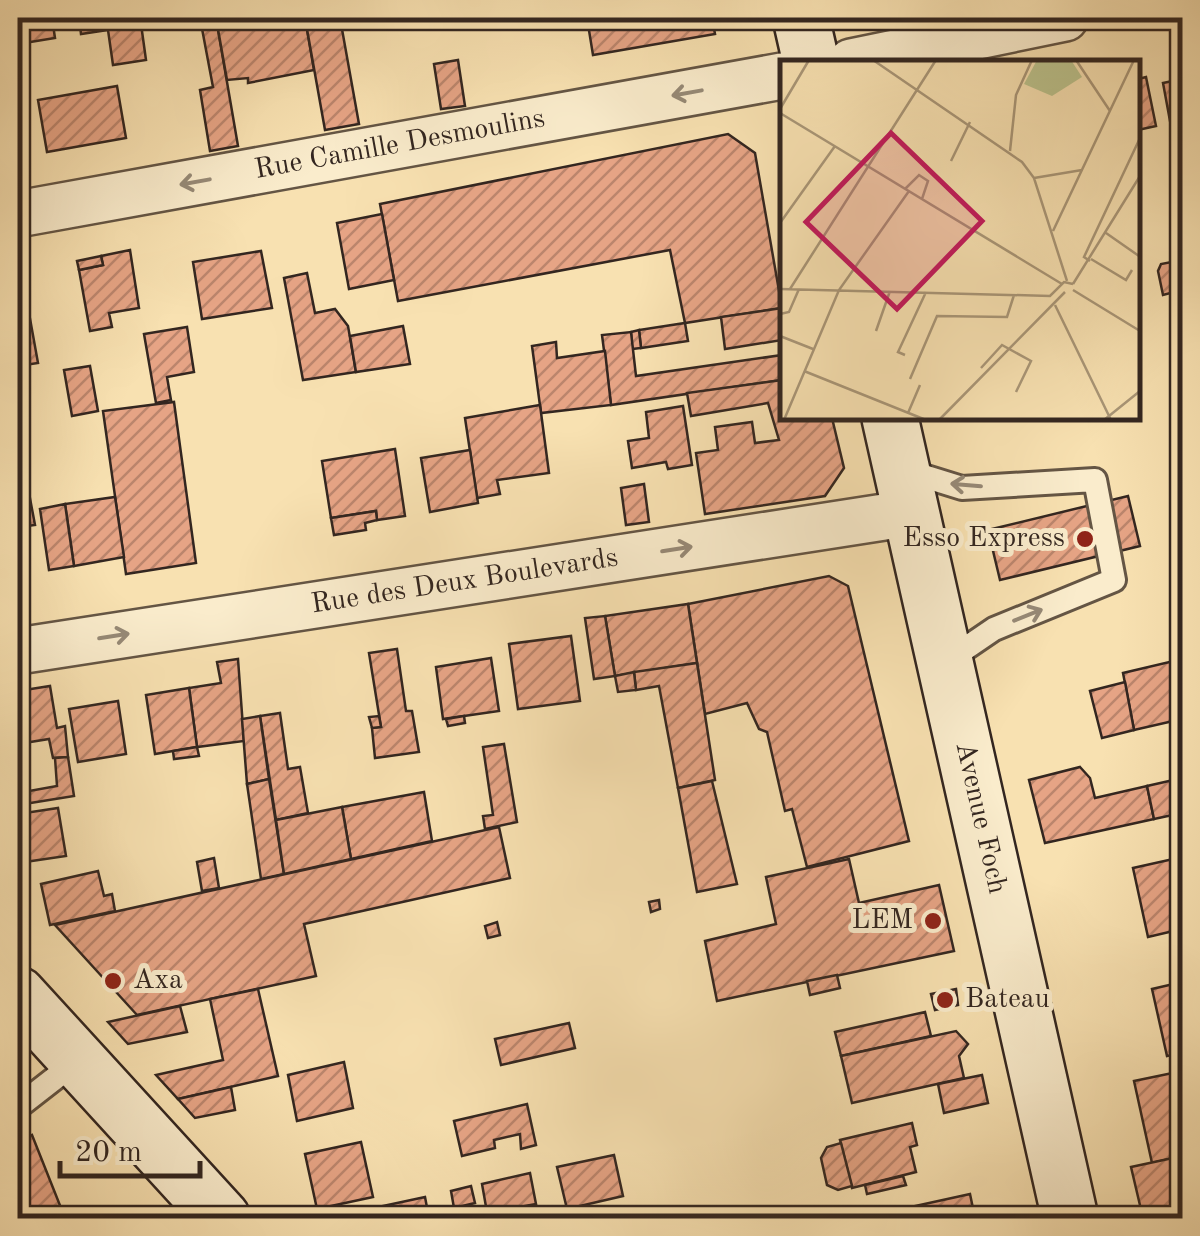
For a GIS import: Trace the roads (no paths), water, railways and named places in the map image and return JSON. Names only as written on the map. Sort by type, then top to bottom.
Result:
[{"type":"main road","points":[[801,18],[811,60]]},
{"type":"main road","name":"Avenue Foch","points":[[901,467],[1070,1218]]},
{"type":"main road","points":[[18,995],[222,1218]]},
{"type":"street","points":[[861,60],[1065,18]]},
{"type":"street","name":"Rue Camille Desmoulins","points":[[18,214],[780,76]]},
{"type":"street","name":"Rue des Deux Boulevards","points":[[18,651],[901,467]]},
{"type":"lane","points":[[901,467],[962,488],[1096,480],[1114,580],[994,629],[944,663]]},
{"type":"lane","points":[[18,1107],[77,1061]]},
{"type":"place","name":"Esso Express","points":[[1085,539]]},
{"type":"place","name":"LEM","points":[[933,921]]},
{"type":"place","name":"Axa","points":[[113,981]]},
{"type":"place","name":"Bateau","points":[[945,1000]]}]
